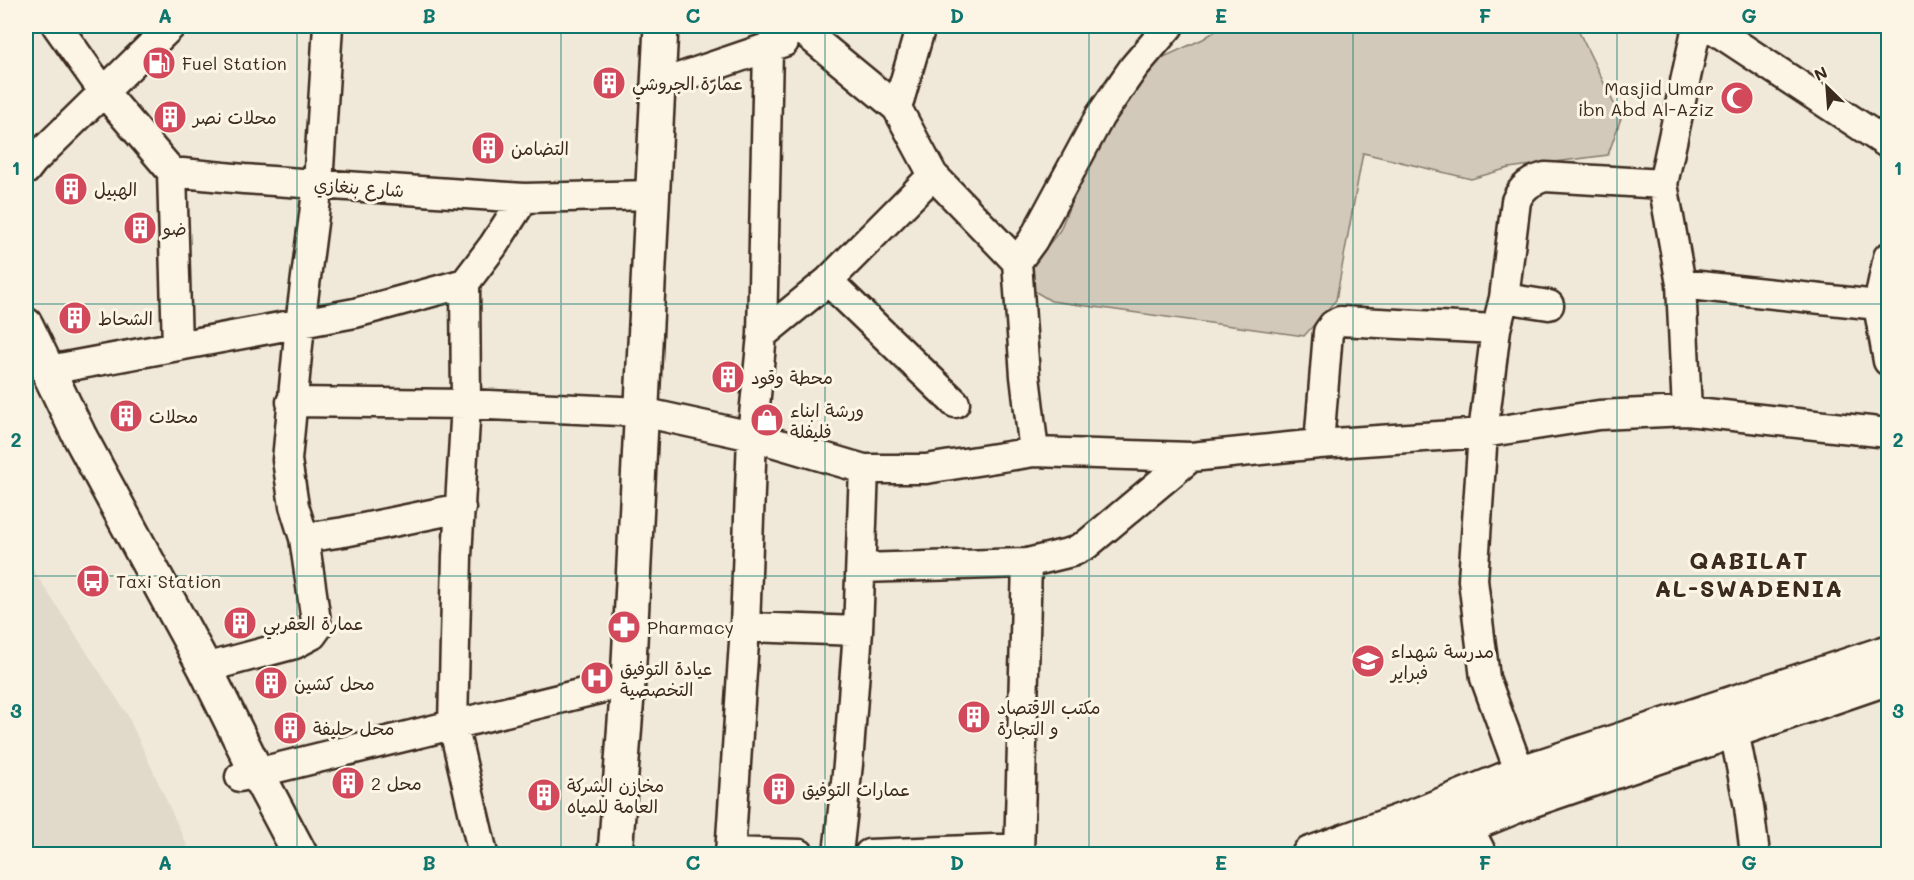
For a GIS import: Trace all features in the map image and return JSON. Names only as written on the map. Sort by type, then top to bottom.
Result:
[{"type":"main road","points":[[636,855],[650,413],[652,195],[661,26]]},
{"type":"main road","points":[[615,855],[678,78],[680,26]]},
{"type":"main road","points":[[26,325],[37,368],[73,438],[248,774],[300,855]]},
{"type":"main road","points":[[73,438],[205,668],[281,855]]},
{"type":"main road","points":[[1382,855],[1461,812],[1520,773],[1888,652]]},
{"type":"main road","points":[[1309,855],[1461,812],[1529,801],[1888,678]]},
{"type":"street","points":[[57,26],[103,91],[172,172],[177,346]]},
{"type":"street","points":[[28,164],[171,26]]},
{"type":"street","points":[[205,668],[295,644],[312,635],[317,628],[304,538],[294,506],[287,460],[291,402],[318,184],[328,26]]},
{"type":"street","points":[[897,108],[921,26]]},
{"type":"street","points":[[1017,262],[1034,240],[1100,116],[1134,66],[1169,26]]},
{"type":"street","points":[[1688,411],[1681,284],[1663,184],[1697,26]]},
{"type":"street","points":[[1709,26],[1888,144]]},
{"type":"street","points":[[678,78],[768,48],[816,29],[897,108],[933,175],[1017,262],[1025,376],[1034,452]]},
{"type":"street","points":[[768,48],[762,335],[752,436],[745,627],[730,853],[800,855]]},
{"type":"street","name":"شارع بنغازي","points":[[172,172],[524,198],[652,195]]},
{"type":"street","points":[[762,335],[828,281],[933,175]]},
{"type":"street","points":[[1520,773],[1485,678],[1473,580],[1483,433],[1516,201],[1519,193],[1527,185],[1545,177],[1663,184]]},
{"type":"street","points":[[483,855],[453,725],[457,556],[466,404],[465,284],[524,198]]},
{"type":"street","points":[[1888,257],[1878,305],[1888,361]]},
{"type":"street","points":[[828,281],[956,403]]},
{"type":"street","points":[[37,368],[300,324],[355,313],[465,284]]},
{"type":"street","points":[[1681,284],[1878,305]]},
{"type":"street","points":[[1504,298],[1549,305]]},
{"type":"street","points":[[1319,444],[1326,348],[1328,332],[1333,325],[1340,321],[1496,329]]},
{"type":"street","points":[[291,402],[466,404],[650,413],[752,436],[864,469],[926,469],[1034,452],[1191,457],[1319,444],[1483,433],[1599,415],[1688,411],[1888,433]]},
{"type":"street","points":[[861,568],[1027,563],[1072,552],[1086,545],[1191,457]]},
{"type":"street","points":[[838,855],[848,764],[858,631],[864,469]]},
{"type":"street","points":[[304,538],[461,508]]},
{"type":"street","points":[[868,855],[1019,851],[1027,563]]},
{"type":"street","points":[[745,627],[858,631]]},
{"type":"street","points":[[248,774],[628,682]]},
{"type":"street","points":[[1734,731],[1749,807],[1755,855]]},
{"type":"street","points":[[1461,812],[1482,855]]},
{"type":"shaded area","points":[[1223,26],[1576,26],[1621,118],[1608,155],[1509,168],[1471,179],[1363,153],[1336,300],[1304,336],[1051,301],[1019,282],[1060,230],[1099,133],[1157,60],[1203,39]]},
{"type":"shaded area","points":[[26,559],[127,714],[191,854],[26,854]]},
{"type":"place","name":"Fuel Station","points":[[159,63]]},
{"type":"place","name":"عمارة الجروشي","points":[[609,83]]},
{"type":"place","name":"Masjid Umar ibn Abd Al-Aziz","points":[[1737,98]]},
{"type":"place","name":"محلات نصر","points":[[170,117]]},
{"type":"place","name":"التضامن","points":[[488,148]]},
{"type":"place","name":"الهبيل","points":[[71,189]]},
{"type":"place","name":"ضو","points":[[140,228]]},
{"type":"place","name":"الشحاط","points":[[75,318]]},
{"type":"place","name":"محطة وقود","points":[[728,377]]},
{"type":"place","name":"محلات","points":[[126,416]]},
{"type":"place","name":"ورشة ابناء فليفلة","points":[[767,420]]},
{"type":"place","name":"Taxi Station","points":[[93,581]]},
{"type":"place","name":"عمارة العقربي","points":[[240,623]]},
{"type":"place","name":"Pharmacy","points":[[624,627]]},
{"type":"place","name":"مدرسة شهداء فبراير","points":[[1368,661]]},
{"type":"place","name":"عيادة التوفيق التخصصية","points":[[597,678]]},
{"type":"place","name":"محل كشين","points":[[271,683]]},
{"type":"place","name":"مكتب الاقتصاد و التجارة","points":[[974,717]]},
{"type":"place","name":"محل حليفة","points":[[290,728]]},
{"type":"place","name":"محل 2","points":[[348,783]]},
{"type":"place","name":"عمارات التوفيق","points":[[779,789]]},
{"type":"place","name":"مخازن الشركة العامة للمياه","points":[[544,795]]},
{"type":"district","name":"QABILAT AL-SWADENIA","points":[[1749,573]]}]
